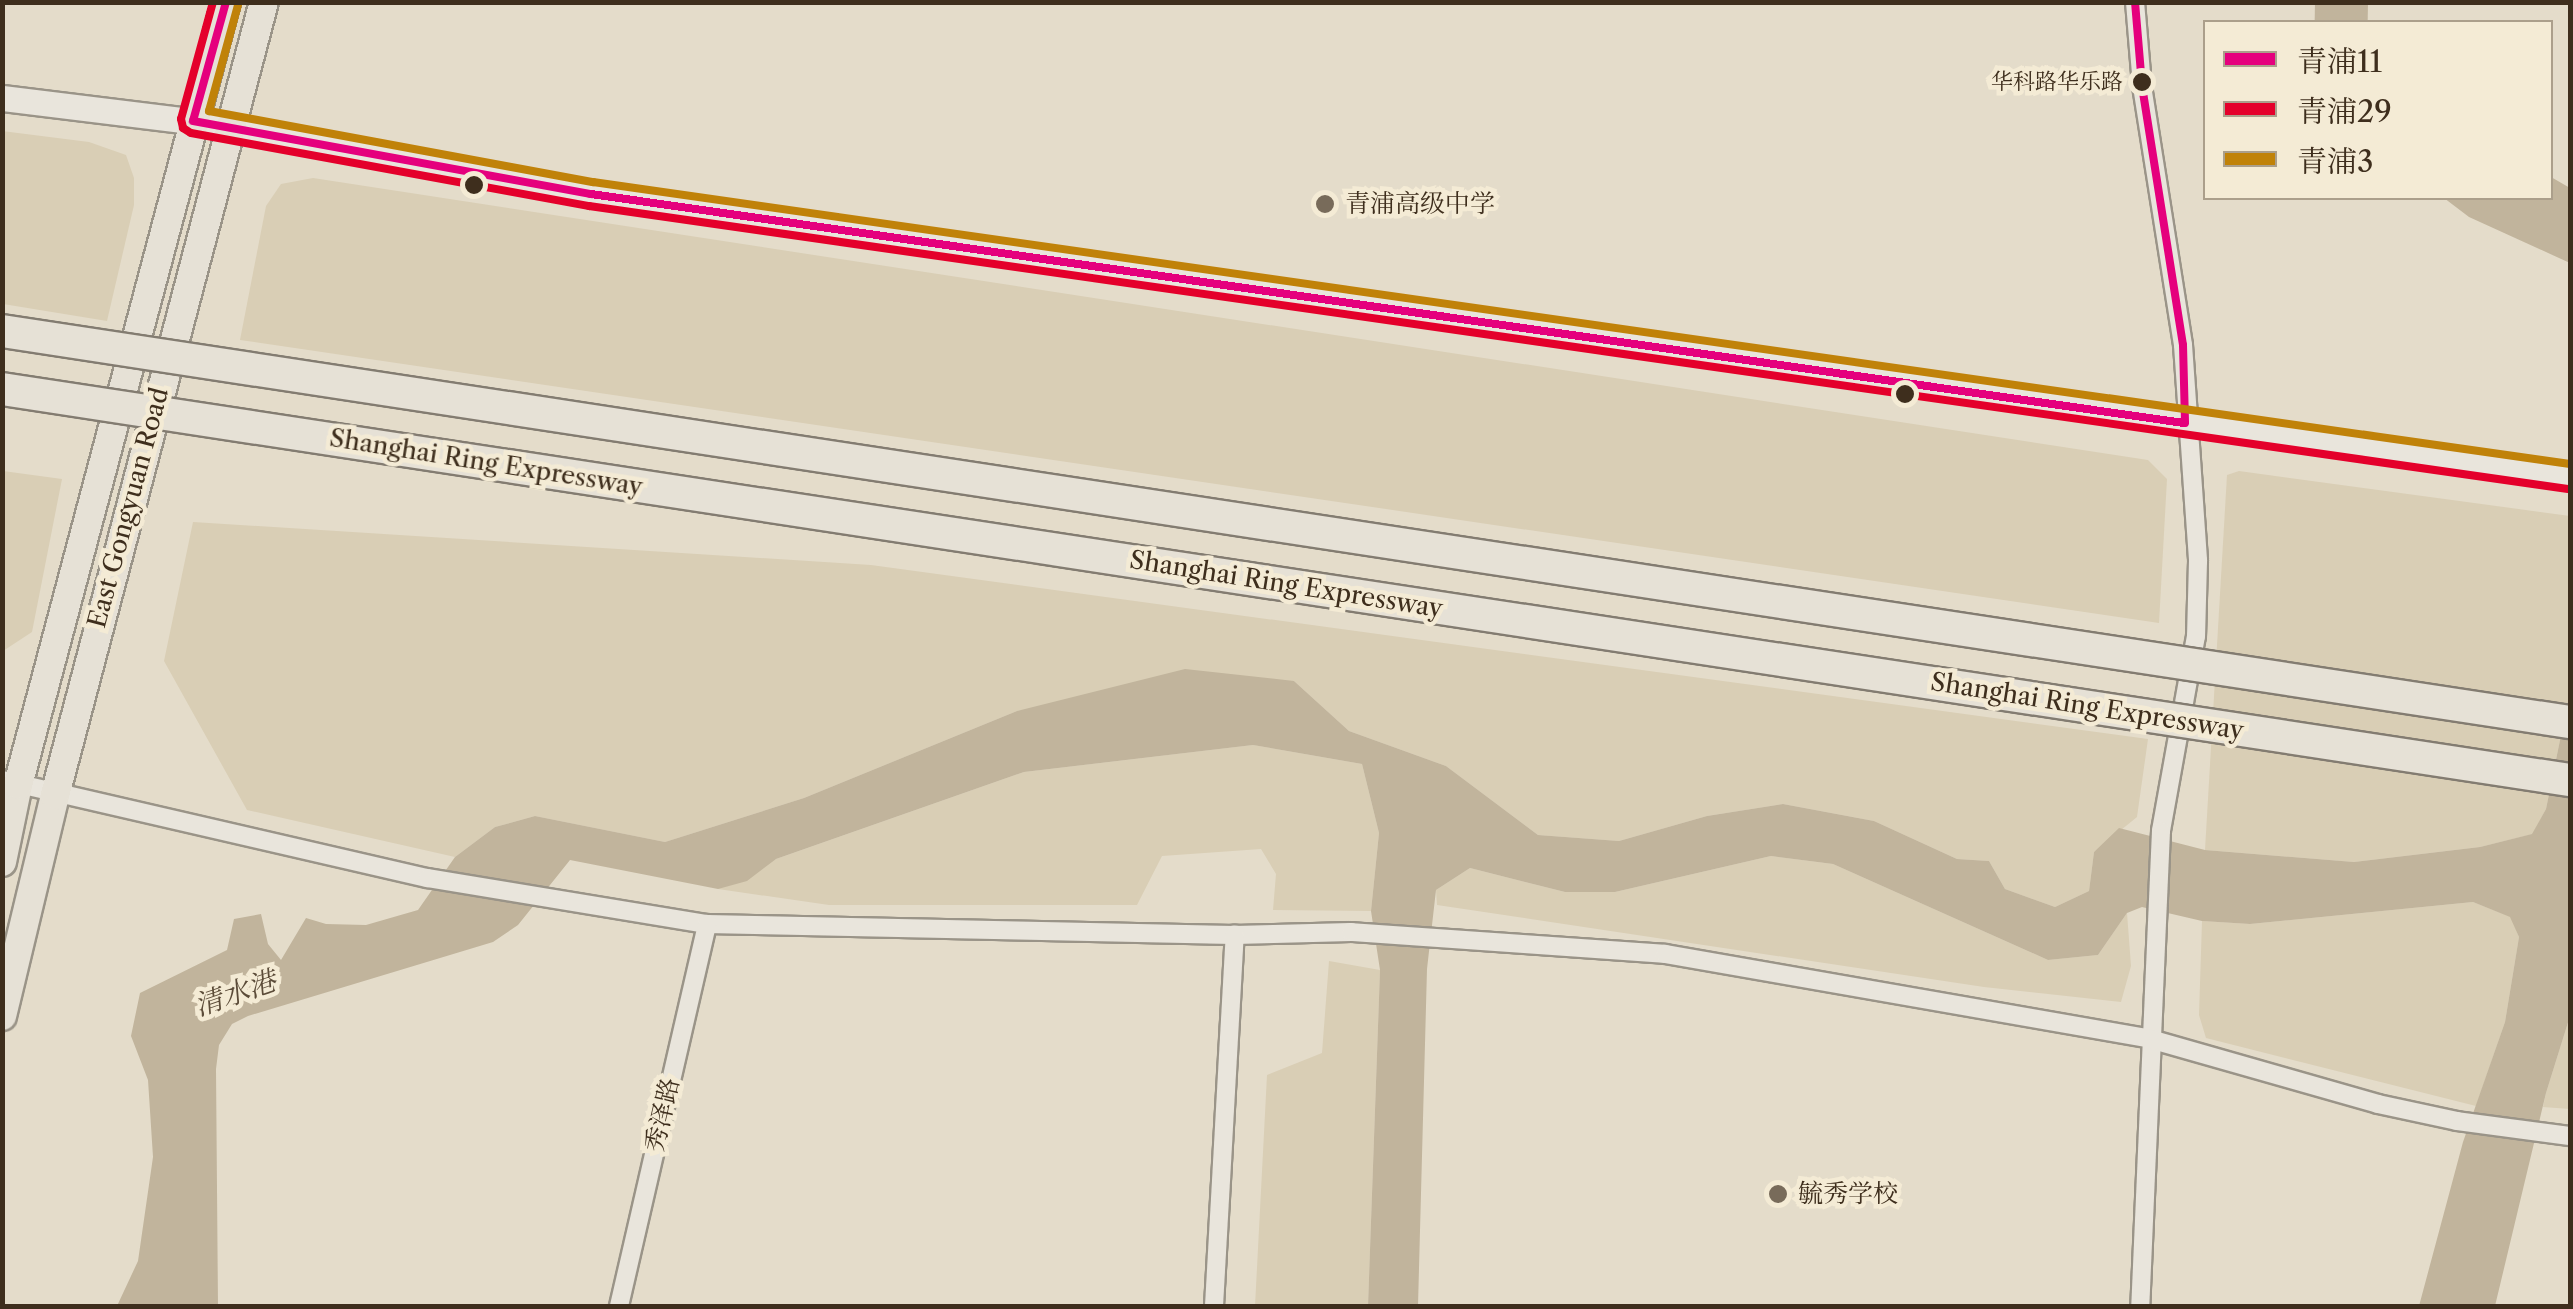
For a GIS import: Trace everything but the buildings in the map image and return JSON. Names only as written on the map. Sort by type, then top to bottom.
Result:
[{"type":"highway","points":[[2,332],[2570,722]]},
{"type":"highway","name":"Shanghai Ring Expressway","points":[[2,389],[2570,780]]},
{"type":"main road","name":"East Gongyuan Road","points":[[2,862],[10,782],[226,2]]},
{"type":"main road","name":"East Gongyuan Road","points":[[2,1016],[50,794],[264,2]]},
{"type":"street","points":[[2134,2],[2142,86],[2183,345],[2198,561],[2196,636],[2161,830],[2140,1306]]},
{"type":"street","points":[[2,98],[228,126],[610,197],[2570,477]]},
{"type":"street","points":[[10,782],[428,878],[707,924],[1235,935],[1351,932],[1665,954],[2150,1039],[2457,1121],[2570,1136]]},
{"type":"street","name":"秀泽路","points":[[618,1306],[707,924]]},
{"type":"street","points":[[1214,1306],[1235,935]]},
{"type":"shaded area","points":[[2,131],[89,142],[126,155],[134,178],[134,205],[107,321],[3,304]]},
{"type":"shaded area","points":[[313,178],[2148,460],[2167,479],[2159,623],[240,340],[266,206],[281,184]]},
{"type":"shaded area","points":[[3,471],[62,479],[32,632],[3,651]]},
{"type":"shaded area","points":[[2239,471],[2570,516],[2570,691],[2546,809],[2533,834],[2480,847],[2354,862],[2205,850],[2227,475]]},
{"type":"shaded area","points":[[193,522],[871,565],[2148,739],[2137,817],[2094,852],[2089,891],[2055,907],[2005,889],[1989,861],[1957,859],[1874,821],[1783,804],[1707,816],[1619,841],[1538,835],[1446,766],[1349,731],[1294,681],[1017,711],[804,798],[665,842],[535,816],[495,827],[455,857],[247,810],[164,661]]},
{"type":"shaded area","points":[[1253,745],[1362,764],[1379,833],[1371,911],[1273,910],[1276,874],[1261,849],[1162,856],[1137,905],[829,905],[718,889],[725,877],[1024,772]]},
{"type":"shaded area","points":[[1771,856],[1833,864],[2048,960],[2098,955],[2127,913],[2131,966],[2121,1002],[1984,987],[1437,905],[1436,890],[1470,868],[1565,892],[1615,892]]},
{"type":"shaded area","points":[[2473,902],[2511,917],[2519,937],[2505,1022],[2476,1106],[2206,1038],[2199,1015],[2202,921],[2250,924]]},
{"type":"shaded area","points":[[1329,961],[1380,970],[1368,1306],[1255,1306],[1267,1075],[1322,1053]]},
{"type":"shaded area","points":[[2570,1016],[2570,1109],[2543,1107],[2546,1093]]},
{"type":"water","points":[[2315,2],[2368,3],[2368,20],[2315,20]]},
{"type":"water","points":[[2553,178],[2570,188],[2570,263],[2469,217],[2447,200],[2553,200]]},
{"type":"water","name":"清水港","points":[[1185,669],[1294,681],[1349,731],[1446,766],[1538,835],[1619,841],[1707,816],[1783,804],[1874,821],[1957,859],[1989,861],[2005,889],[2055,907],[2089,891],[2094,852],[2119,828],[2205,850],[2354,862],[2480,847],[2532,834],[2546,809],[2570,691],[2570,1016],[2546,1093],[2495,1306],[2419,1306],[2463,1142],[2505,1022],[2519,937],[2510,917],[2473,902],[2250,924],[2202,921],[2142,907],[2127,913],[2098,955],[2048,960],[1833,864],[1771,856],[1615,892],[1565,892],[1470,868],[1436,890],[1427,969],[1418,1306],[1368,1306],[1380,970],[1371,911],[1379,833],[1362,764],[1253,745],[1024,772],[776,859],[747,881],[718,889],[570,860],[518,925],[493,942],[248,1016],[232,1024],[219,1045],[216,1069],[218,1306],[117,1306],[138,1261],[153,1157],[148,1080],[131,1036],[140,993],[227,950],[234,919],[261,914],[268,944],[281,960],[306,918],[326,924],[366,925],[418,910],[455,857],[495,827],[535,816],[665,842],[804,798],[1017,711]]},
{"type":"transit line","name":"青浦29","points":[[213,2],[181,119],[183,128],[191,133],[589,206],[2568,489]]},
{"type":"transit line","name":"青浦11","points":[[226,2],[193,121],[591,194],[2185,423]]},
{"type":"transit line","name":"青浦11","points":[[2135,2],[2142,86],[2183,345],[2185,423]]},
{"type":"transit line","name":"青浦3","points":[[238,5],[209,111],[593,182],[2570,464]]},
{"type":"place","name":"华科路华乐路","points":[[2142,82]]},
{"type":"place","name":"青浦高级中学","points":[[1325,204]]},
{"type":"place","name":"毓秀学校","points":[[1778,1194]]}]
